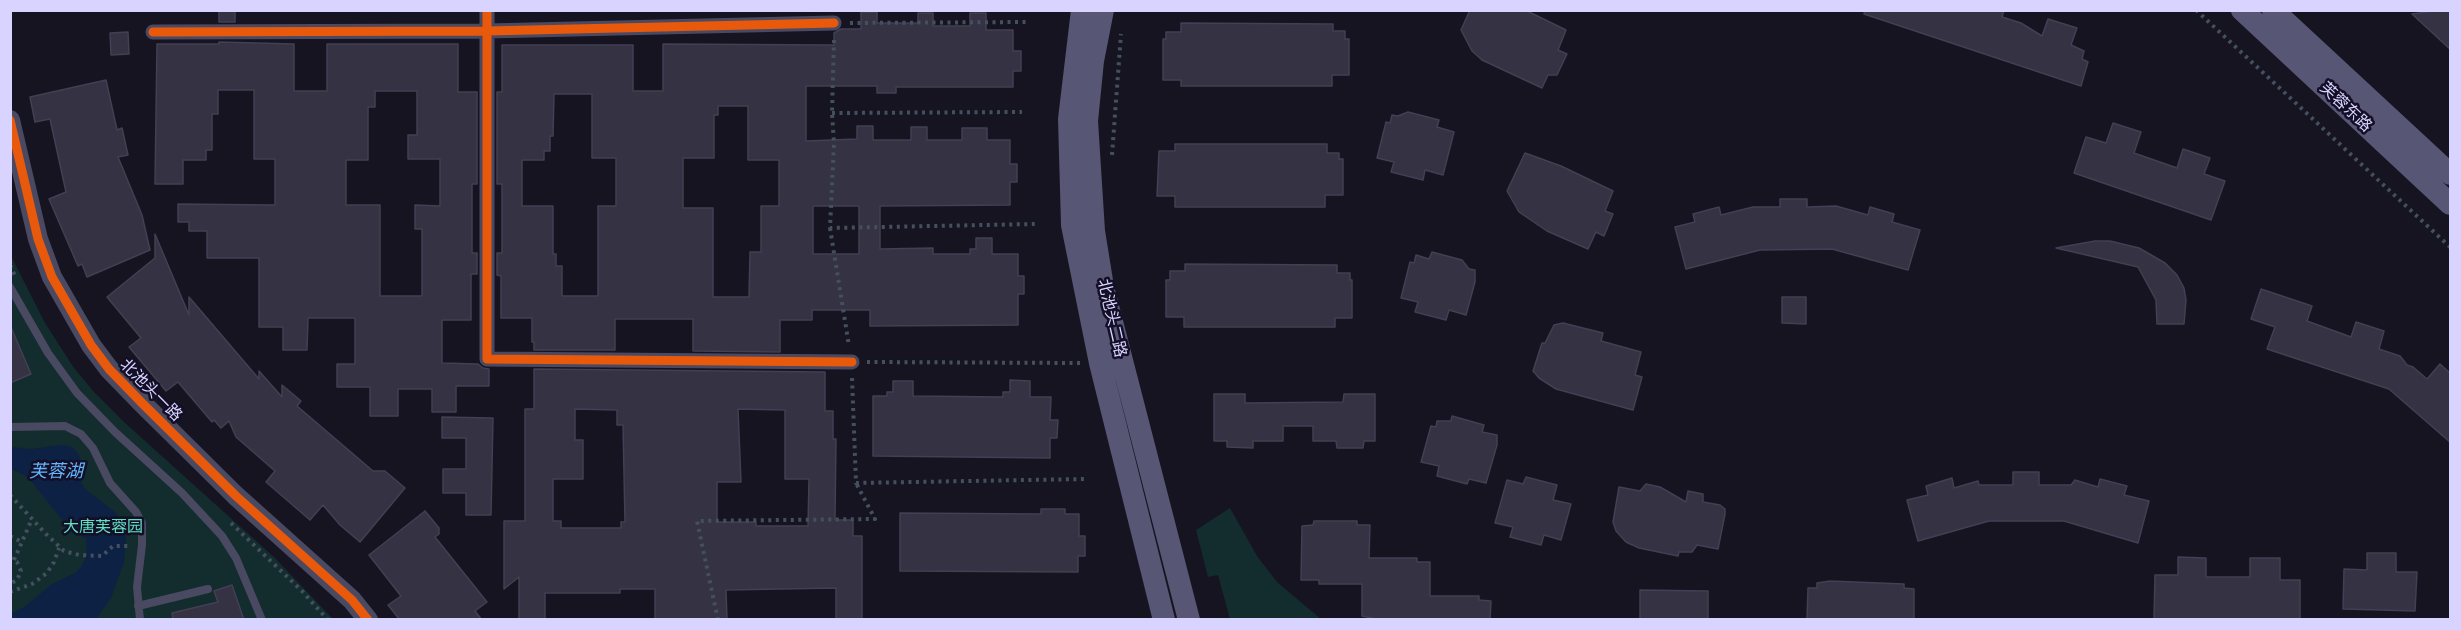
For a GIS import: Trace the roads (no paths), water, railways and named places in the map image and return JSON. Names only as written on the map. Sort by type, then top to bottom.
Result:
[{"type":"main road","name":"北池头二路","points":[[1082,10],[1069,118],[1072,225],[1100,363],[1164,620]]},
{"type":"main road","name":"北池头二路","points":[[1103,10],[1093,61],[1087,120],[1094,231],[1103,288],[1189,620]]},
{"type":"main road","name":"芙蓉东路","points":[[2242,10],[2451,204]]},
{"type":"main road","name":"芙蓉东路","points":[[2273,10],[2451,174]]},
{"type":"street","points":[[487,10],[487,359],[852,362]]},
{"type":"street","points":[[153,32],[487,31],[834,23]]},
{"type":"street","name":"北池头一路","points":[[10,120],[38,239],[52,277],[91,345],[109,369],[142,403],[236,496],[352,600],[368,620]]},
{"type":"lane","points":[[10,287],[48,353],[77,393],[115,432],[182,493],[222,536],[236,558],[262,620]]},
{"type":"lane","points":[[10,427],[65,426],[85,438],[96,453],[110,483],[140,519],[144,531],[137,574],[140,620]]},
{"type":"lane","points":[[138,606],[208,589]]},
{"type":"water","name":"芙蓉湖","points":[[62,445],[72,447],[78,453],[84,488],[115,512],[123,523],[126,539],[124,562],[111,598],[96,619],[11,619],[11,614],[24,607],[52,584],[75,573],[87,555],[86,539],[67,526],[28,477],[11,469],[11,447],[31,449]]},
{"type":"park label","name":"大唐芙蓉园","points":[[103,527]]}]
